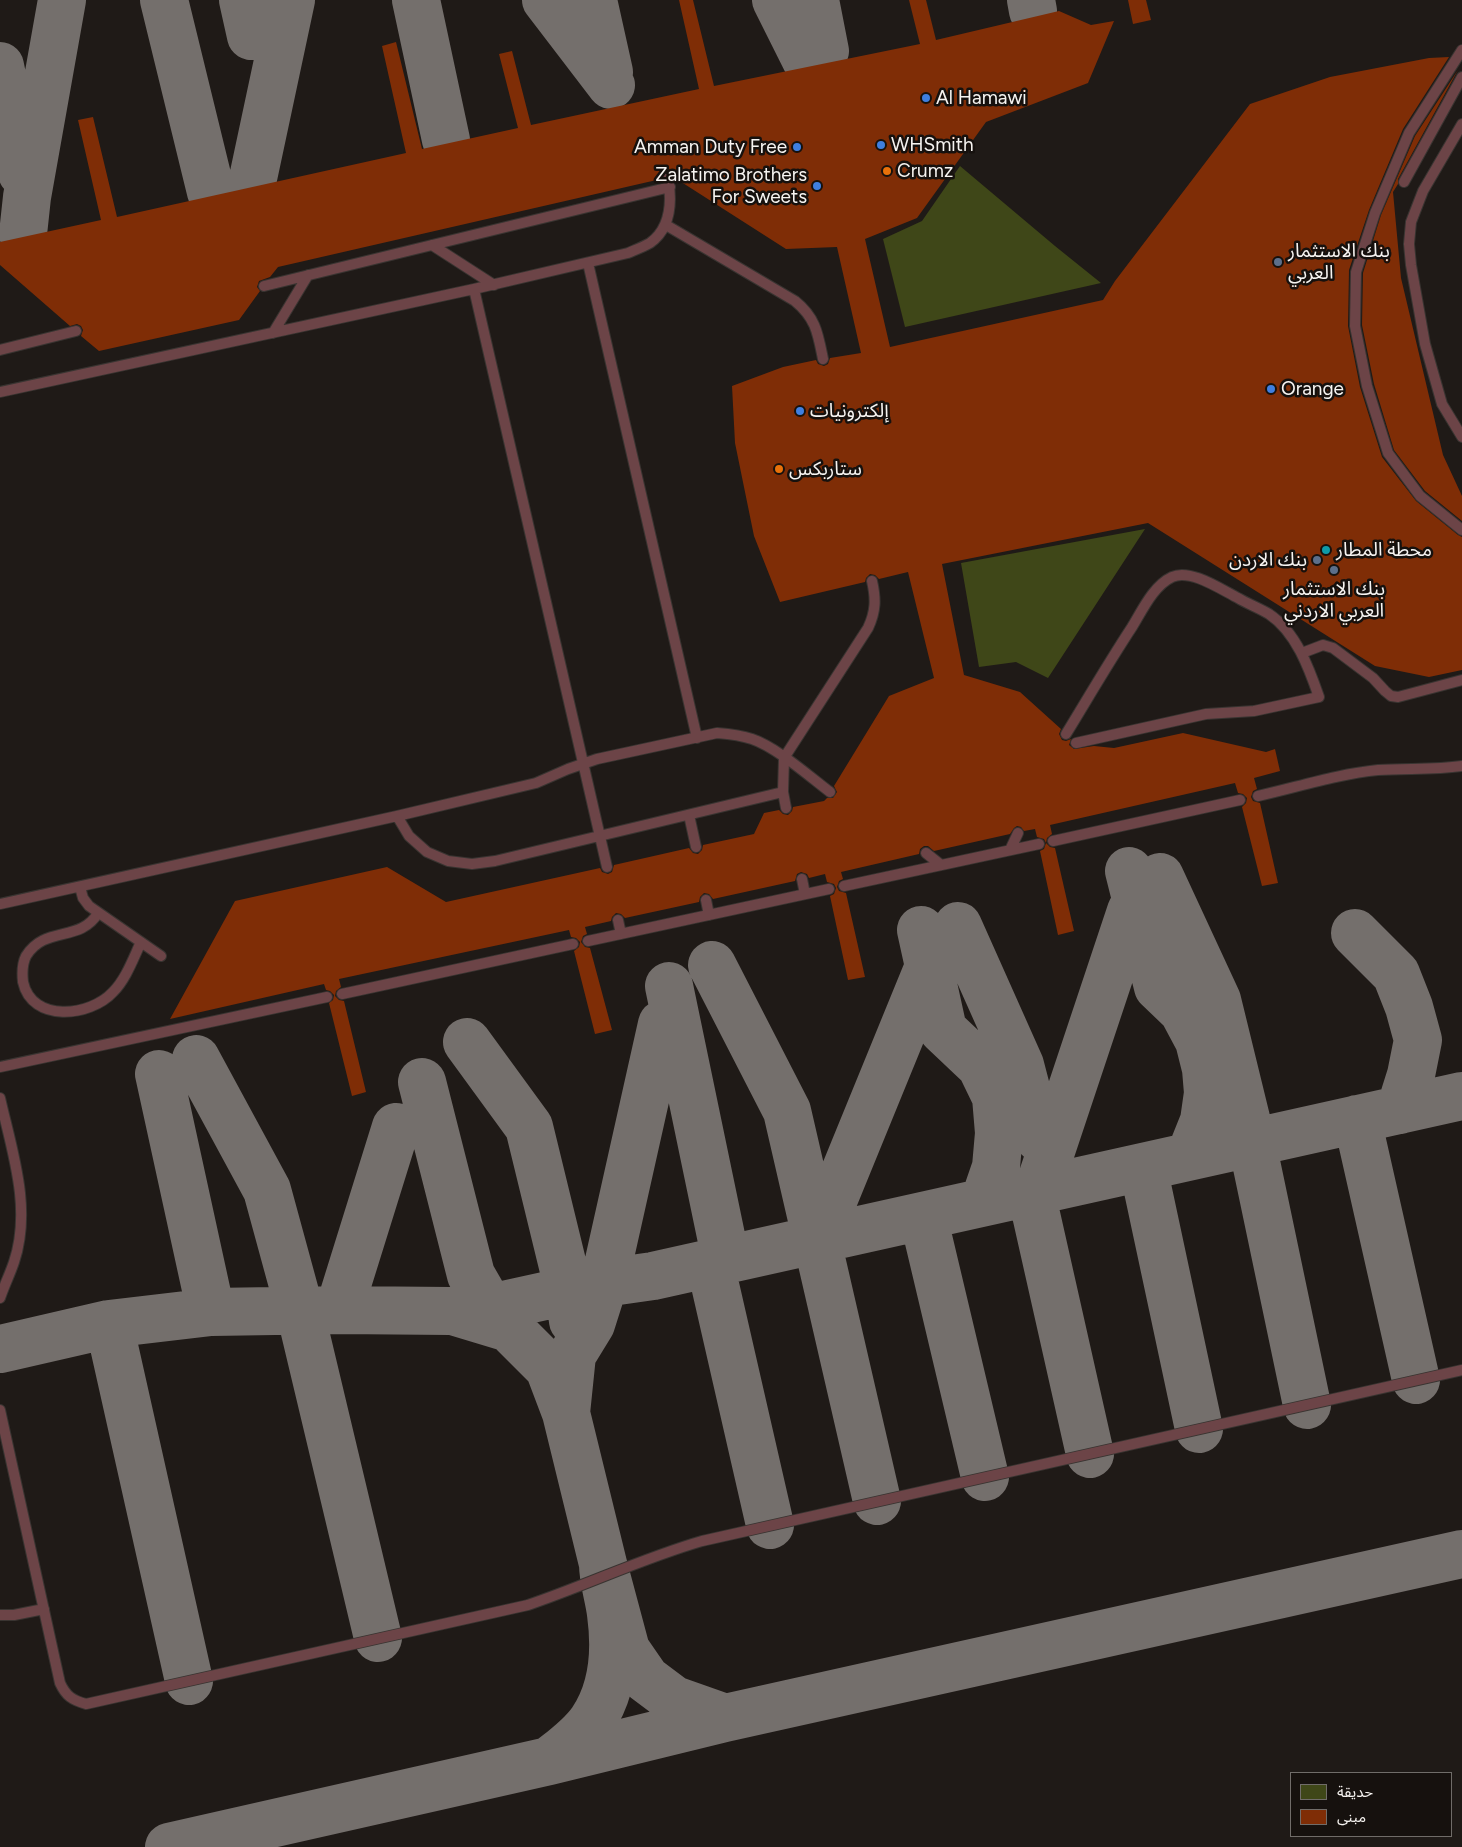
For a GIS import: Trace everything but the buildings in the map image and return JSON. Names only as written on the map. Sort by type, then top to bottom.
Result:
[{"type":"lane","points":[[1462,50],[1409,133],[1375,213],[1356,272],[1355,326],[1366,386],[1388,453],[1420,496],[1462,530]]},
{"type":"lane","points":[[1404,182],[1462,77]]},
{"type":"lane","points":[[1462,124],[1423,191],[1412,222],[1409,244],[1425,344],[1442,404],[1462,437]]},
{"type":"lane","points":[[0,392],[474,290],[628,253],[650,243],[666,225],[670,204],[669,183],[432,245],[264,286]]},
{"type":"lane","points":[[666,225],[795,301],[813,320],[818,331],[824,359]]},
{"type":"lane","points":[[432,245],[494,285]]},
{"type":"lane","points":[[588,263],[697,738]]},
{"type":"lane","points":[[273,333],[308,275]]},
{"type":"lane","points":[[474,290],[607,867]]},
{"type":"lane","points":[[0,350],[76,331]]},
{"type":"lane","points":[[1066,734],[1152,595],[1173,576],[1190,576],[1206,581],[1270,615],[1285,629],[1302,653],[1319,698],[1254,711],[1206,714],[1076,743]]},
{"type":"lane","points":[[786,808],[783,792],[784,758],[868,628],[875,604],[872,581]]},
{"type":"lane","points":[[1302,653],[1323,645],[1333,648],[1373,678],[1391,696],[1398,697],[1462,680]]},
{"type":"lane","points":[[0,904],[397,816],[536,783],[583,763],[717,733],[735,734],[753,739],[770,747],[830,792]]},
{"type":"lane","points":[[1258,796],[1378,770],[1462,766]]},
{"type":"lane","points":[[397,816],[409,836],[427,852],[448,861],[472,864],[495,861],[783,792]]},
{"type":"lane","points":[[1053,841],[1240,800]]},
{"type":"lane","points":[[689,815],[696,847]]},
{"type":"lane","points":[[1010,850],[1018,833]]},
{"type":"lane","points":[[844,886],[1038,844]]},
{"type":"lane","points":[[926,853],[941,865]]},
{"type":"lane","points":[[802,880],[805,894]]},
{"type":"lane","points":[[80,887],[83,898],[98,913],[161,956]]},
{"type":"lane","points":[[588,941],[829,889]]},
{"type":"lane","points":[[706,900],[709,915]]},
{"type":"lane","points":[[98,913],[88,926],[50,937],[36,944],[25,957],[22,973],[25,989],[34,1002],[49,1010],[66,1012],[83,1010],[99,1003],[113,992],[123,978],[141,942]]},
{"type":"lane","points":[[618,920],[621,934]]},
{"type":"lane","points":[[342,994],[573,944]]},
{"type":"lane","points":[[0,1067],[328,997]]},
{"type":"lane","points":[[0,1098],[20,1193],[21,1228],[15,1261],[0,1298]]},
{"type":"lane","points":[[0,1410],[60,1683],[66,1694],[74,1701],[86,1704],[528,1605],[702,1540],[1462,1370]]},
{"type":"lane","points":[[0,1615],[14,1615],[44,1609]]},
{"type":"green space","points":[[960,166],[1101,283],[905,327],[883,239],[922,221]]},
{"type":"green space","points":[[1145,529],[1048,678],[1016,662],[979,667],[961,563]]},
{"type":"taxiway","points":[[23,234],[27,197],[62,0]]},
{"type":"taxiway","points":[[164,0],[211,192]]},
{"type":"taxiway","points":[[243,0],[251,36]]},
{"type":"taxiway","points":[[252,183],[291,0]]},
{"type":"taxiway","points":[[416,0],[446,140]]},
{"type":"taxiway","points":[[546,0],[611,85]]},
{"type":"taxiway","points":[[593,0],[609,72]]},
{"type":"taxiway","points":[[776,0],[806,60]]},
{"type":"taxiway","points":[[815,0],[825,51]]},
{"type":"taxiway","points":[[1031,0],[1033,11]]},
{"type":"taxiway","points":[[0,66],[22,173]]},
{"type":"taxiway","points":[[1129,871],[1158,987],[1183,1011],[1199,1041],[1206,1069],[1208,1093],[1204,1121],[1190,1156]]},
{"type":"taxiway","points":[[1160,877],[1217,1000],[1252,1143],[1307,1405]]},
{"type":"taxiway","points":[[1038,1190],[1131,911]]},
{"type":"taxiway","points":[[958,926],[1020,1065],[1039,1138]]},
{"type":"taxiway","points":[[921,930],[943,1030],[981,1066],[996,1097],[999,1133],[996,1167],[984,1202]]},
{"type":"taxiway","points":[[1355,933],[1396,974],[1409,1007],[1418,1040],[1411,1075],[1400,1110]]},
{"type":"taxiway","points":[[712,965],[787,1111],[877,1501]]},
{"type":"taxiway","points":[[817,1240],[929,966]]},
{"type":"taxiway","points":[[669,986],[726,1260]]},
{"type":"taxiway","points":[[566,1413],[572,1355],[591,1324],[604,1283],[662,1024]]},
{"type":"taxiway","points":[[467,1042],[529,1127],[569,1291],[573,1321]]},
{"type":"taxiway","points":[[196,1059],[267,1190],[300,1311],[378,1638]]},
{"type":"taxiway","points":[[159,1074],[211,1312]]},
{"type":"taxiway","points":[[422,1082],[471,1275],[490,1308],[509,1328]]},
{"type":"taxiway","points":[[0,1349],[109,1324],[211,1312],[450,1311],[490,1308],[604,1283],[653,1276],[1462,1096]]},
{"type":"taxiway","points":[[1357,1119],[1416,1380]]},
{"type":"taxiway","points":[[339,1310],[396,1127]]},
{"type":"taxiway","points":[[1143,1167],[1199,1429]]},
{"type":"taxiway","points":[[1031,1192],[1090,1454]]},
{"type":"taxiway","points":[[923,1216],[985,1477]]},
{"type":"taxiway","points":[[710,1263],[770,1525]]},
{"type":"taxiway","points":[[456,1312],[509,1328],[549,1368],[566,1413],[603,1564]]},
{"type":"taxiway","points":[[109,1324],[189,1681]]},
{"type":"taxiway","points":[[169,1847],[549,1761],[725,1718],[1462,1554]]},
{"type":"taxiway","points":[[549,1761],[588,1727],[599,1709],[609,1683],[613,1642],[603,1564],[626,1650],[646,1679],[674,1700],[725,1718]]},
{"type":"place","name":"Al Hamawi","points":[[926,98]]},
{"type":"place","name":"WHSmith","points":[[881,145]]},
{"type":"place","name":"Amman Duty Free","points":[[797,147]]},
{"type":"place","name":"Crumz","points":[[887,171]]},
{"type":"place","name":"Zalatimo Brothers For Sweets","points":[[817,186]]},
{"type":"place","name":"بنك الاستثمار العربي","points":[[1278,262]]},
{"type":"place","name":"Orange","points":[[1271,389]]},
{"type":"place","name":"إلكترونيات","points":[[800,411]]},
{"type":"place","name":"ستاربكس","points":[[779,469]]},
{"type":"place","name":"محطة المطار","points":[[1326,550]]},
{"type":"place","name":"بنك الاردن","points":[[1317,560]]},
{"type":"place","name":"بنك الاستثمار العربي الاردني","points":[[1334,570]]}]
